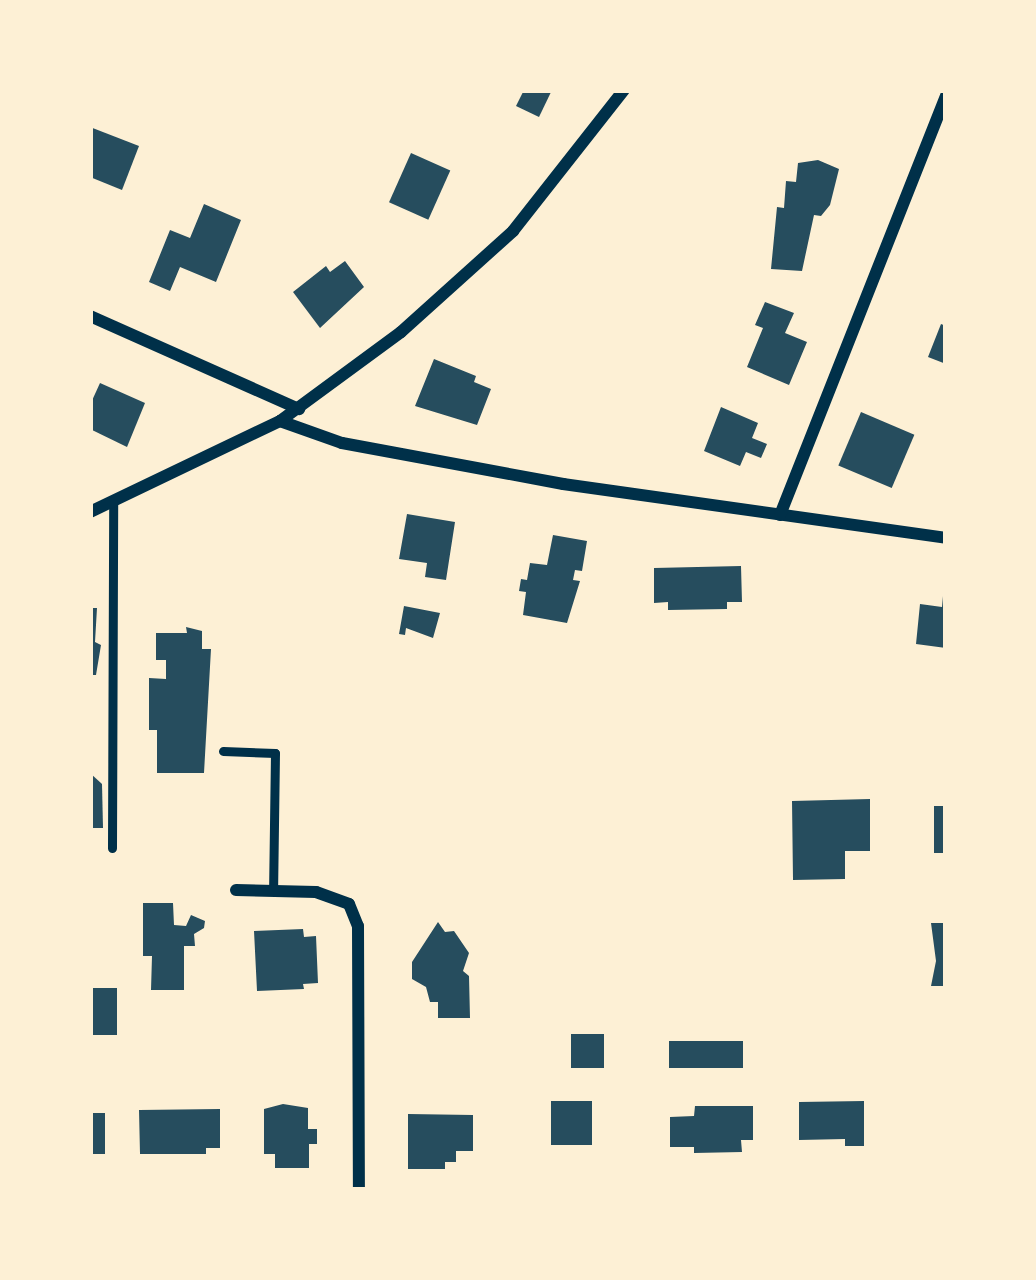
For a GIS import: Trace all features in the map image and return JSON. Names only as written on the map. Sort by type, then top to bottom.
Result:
[{"type":"street","points":[[90,512],[280,422],[401,332],[513,231],[600,127],[624,90]]},
{"type":"street","points":[[780,515],[946,97]]},
{"type":"street","points":[[90,316],[299,409]]},
{"type":"street","points":[[280,422],[342,442],[563,484],[946,538]]},
{"type":"street","points":[[236,890],[316,892],[349,904],[358,926],[359,1190]]},
{"type":"lane","points":[[112,848],[113,502]]},
{"type":"lane","points":[[223,751],[274,753],[273,891]]},
{"type":"building","points":[[524,90],[552,90],[539,117],[516,106]]},
{"type":"building","points":[[90,127],[139,146],[122,190],[90,177]]},
{"type":"building","points":[[411,153],[450,170],[428,220],[389,202]]},
{"type":"building","points":[[818,160],[839,169],[830,205],[821,216],[814,215],[802,271],[771,269],[777,207],[784,208],[786,181],[796,182],[798,163]]},
{"type":"building","points":[[204,204],[241,220],[216,282],[180,267],[170,291],[149,282],[170,230],[190,238]]},
{"type":"building","points":[[345,261],[364,287],[320,328],[293,292],[326,266],[330,272]]},
{"type":"building","points":[[765,302],[794,313],[785,333],[807,342],[789,385],[747,367],[763,328],[755,325]]},
{"type":"building","points":[[941,324],[946,326],[946,364],[928,357]]},
{"type":"building","points":[[434,359],[476,376],[474,382],[491,389],[477,425],[415,406]]},
{"type":"building","points":[[100,383],[145,403],[127,447],[90,429],[90,405]]},
{"type":"building","points":[[721,407],[758,423],[752,438],[767,444],[761,458],[746,452],[740,466],[704,451]]},
{"type":"building","points":[[861,412],[914,435],[892,488],[838,465]]},
{"type":"building","points":[[407,514],[455,522],[446,580],[425,577],[427,563],[399,559]]},
{"type":"building","points":[[553,535],[587,541],[582,571],[575,570],[573,580],[580,581],[567,623],[523,615],[526,592],[519,591],[530,563],[547,565]]},
{"type":"building","points":[[741,566],[742,602],[727,602],[727,609],[668,610],[668,602],[654,603],[654,568]]},
{"type":"building","points":[[943,596],[946,648],[916,644],[920,604],[942,607]]},
{"type":"building","points":[[404,606],[440,613],[433,638],[406,628],[405,635],[399,634]]},
{"type":"building","points":[[90,608],[97,608],[95,642],[101,645],[96,675],[90,675]]},
{"type":"building","points":[[186,627],[202,631],[202,649],[211,649],[204,773],[157,773],[157,730],[149,730],[149,678],[166,679],[166,660],[156,660],[156,633],[187,633]]},
{"type":"building","points":[[90,773],[102,784],[103,828],[90,828]]},
{"type":"building","points":[[870,799],[870,851],[845,851],[845,879],[793,880],[792,801]]},
{"type":"building","points":[[934,806],[946,806],[946,853],[934,853]]},
{"type":"building","points":[[143,903],[173,903],[174,925],[186,926],[191,915],[205,921],[204,928],[194,934],[195,946],[184,946],[184,990],[151,990],[152,956],[143,956]]},
{"type":"building","points":[[438,922],[445,932],[454,931],[469,953],[463,971],[469,976],[470,1018],[438,1018],[438,1002],[430,1002],[426,987],[412,979],[412,962]]},
{"type":"building","points":[[931,923],[946,923],[946,986],[931,986],[936,961]]},
{"type":"building","points":[[303,929],[304,937],[316,936],[318,983],[303,984],[304,989],[257,991],[254,931]]},
{"type":"building","points":[[90,988],[117,988],[117,1035],[90,1035]]},
{"type":"building","points":[[571,1034],[604,1034],[604,1068],[571,1068]]},
{"type":"building","points":[[669,1041],[743,1041],[743,1068],[669,1068]]},
{"type":"building","points":[[551,1101],[592,1101],[592,1145],[551,1145]]},
{"type":"building","points":[[864,1101],[864,1146],[845,1146],[845,1139],[799,1140],[799,1102]]},
{"type":"building","points":[[283,1104],[308,1108],[308,1129],[317,1129],[317,1144],[309,1144],[309,1168],[275,1168],[275,1154],[264,1154],[264,1109]]},
{"type":"building","points":[[695,1106],[753,1106],[753,1140],[741,1140],[742,1152],[694,1153],[694,1147],[670,1147],[670,1117],[694,1116]]},
{"type":"building","points":[[220,1109],[220,1148],[206,1148],[206,1154],[140,1154],[139,1110]]},
{"type":"building","points":[[90,1113],[105,1113],[105,1154],[90,1154]]},
{"type":"building","points":[[408,1114],[473,1115],[473,1151],[456,1151],[456,1162],[445,1162],[445,1169],[408,1169]]}]
